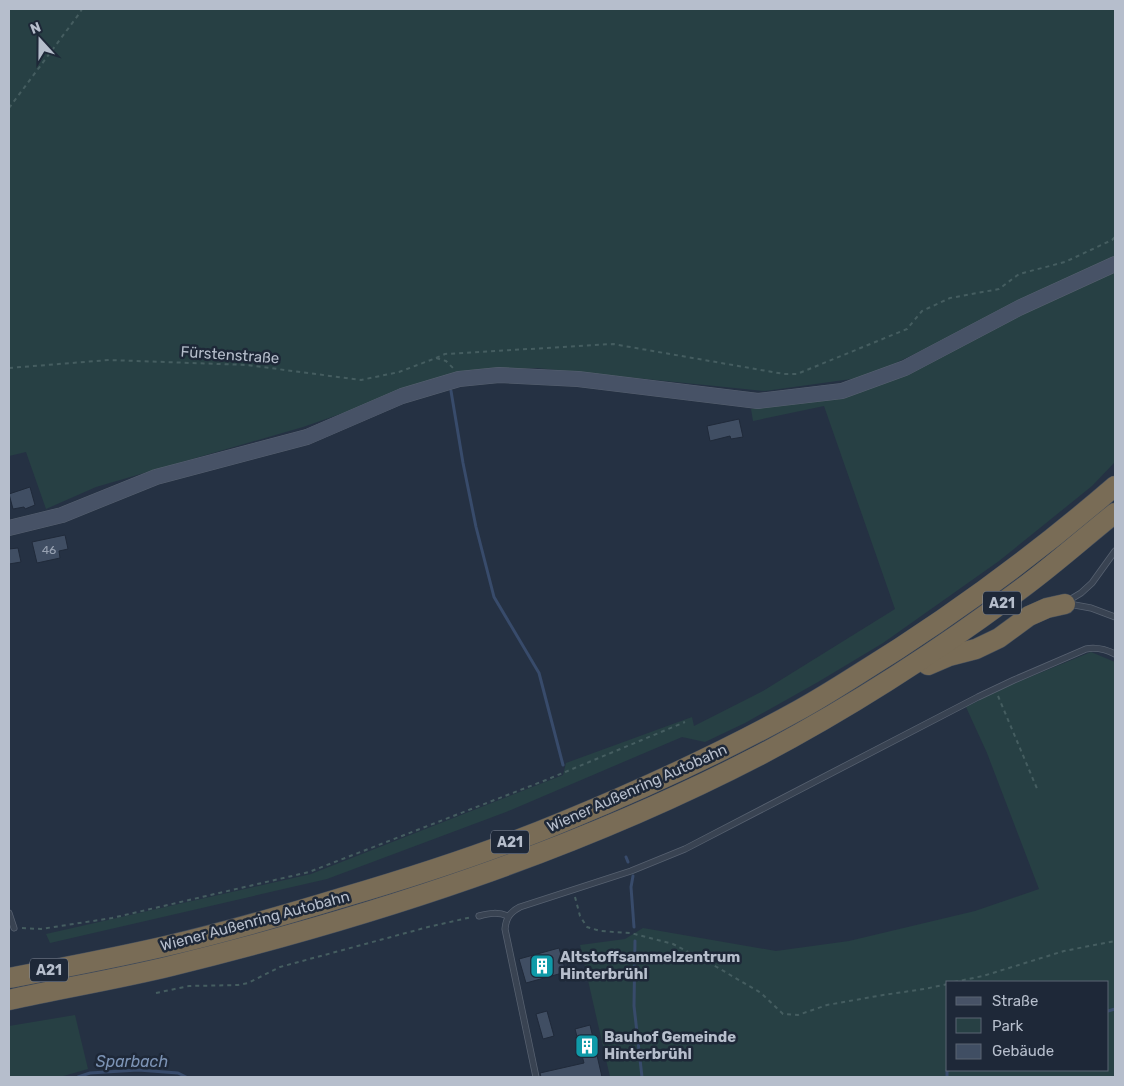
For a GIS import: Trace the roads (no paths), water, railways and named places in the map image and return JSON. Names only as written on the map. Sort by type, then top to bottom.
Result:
[{"type":"highway","points":[[1110,490],[1115,477]]},
{"type":"highway","name":"Wiener Außenring Autobahn","points":[[9,978],[166,946],[273,918],[384,885],[475,855],[564,822],[676,773],[801,709],[902,648],[1019,564],[1110,490]]},
{"type":"highway","name":"Wiener Außenring Autobahn","points":[[9,1000],[187,961],[368,912],[477,876],[568,843],[683,792],[761,754],[835,713],[940,647],[1026,585],[1115,513]]},
{"type":"highway","points":[[882,684],[949,656],[976,649],[999,638],[1029,616],[1047,608],[1064,604]]},
{"type":"street","points":[[9,528],[62,515],[156,477],[307,438],[402,396],[459,379],[498,375],[578,379],[758,401],[842,391],[904,368],[1018,308],[1115,264]]},
{"type":"lane","points":[[1064,604],[1092,583],[1115,551]]},
{"type":"lane","points":[[1064,604],[1091,608],[1115,617]]},
{"type":"lane","points":[[536,1077],[505,929],[505,922],[508,916],[514,911],[520,907],[631,871],[685,849],[995,689],[1086,649],[1101,648],[1115,654]]},
{"type":"lane","points":[[9,913],[14,928]]},
{"type":"lane","points":[[479,916],[489,913],[500,913],[508,916]]},
{"type":"waterway","points":[[451,391],[476,527],[494,597],[539,673],[563,765]]},
{"type":"waterway","points":[[626,857],[628,862]]},
{"type":"waterway","points":[[633,876],[631,887],[634,927]]},
{"type":"waterway","points":[[635,941],[634,1006],[642,1077]]},
{"type":"waterway","name":"Sparbach","points":[[1109,1011],[1115,1009]]},
{"type":"waterway","name":"Sparbach","points":[[78,1077],[90,1073],[138,1070],[178,1073],[186,1077]]},
{"type":"waterway","name":"Sparbach","points":[[947,1071],[947,1077]]},
{"type":"place","name":"Altstoffsammelzentrum Hinterbrühl","points":[[542,966]]},
{"type":"place","name":"Bauhof Gemeinde Hinterbrühl","points":[[587,1046]]}]
